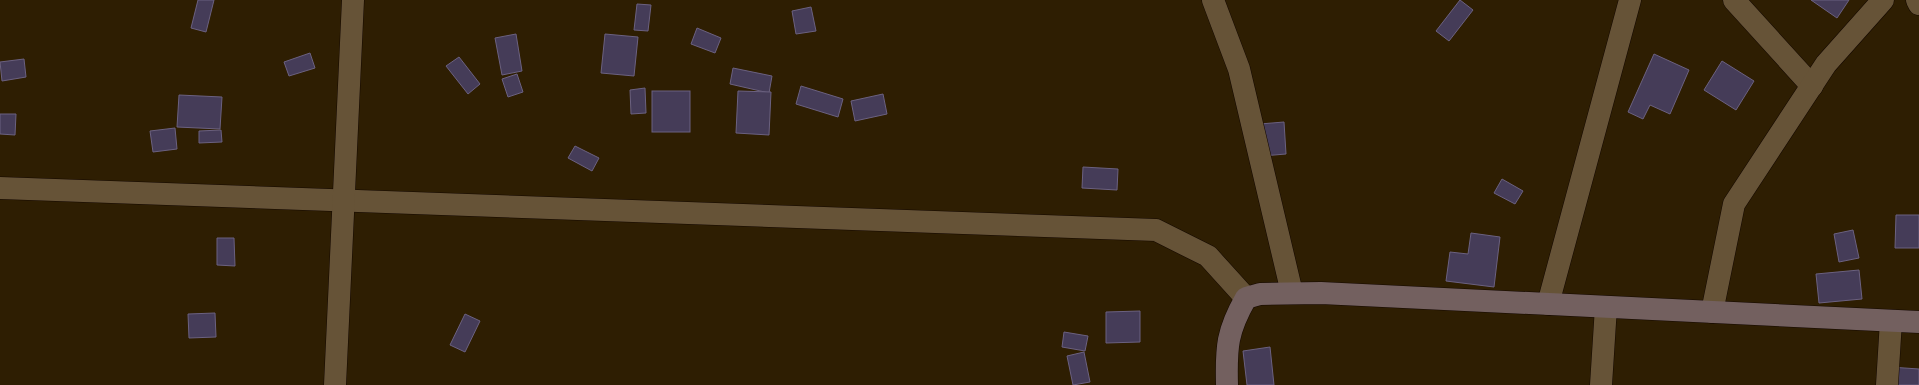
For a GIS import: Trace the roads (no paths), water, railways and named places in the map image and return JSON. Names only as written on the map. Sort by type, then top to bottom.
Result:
[{"type":"street","points":[[335,385],[353,0]]},
{"type":"street","points":[[1548,304],[1630,0]]},
{"type":"street","points":[[1734,0],[1812,86]]},
{"type":"street","points":[[1712,312],[1734,204],[1826,64],[1883,0]]},
{"type":"street","points":[[1917,0],[1919,4]]},
{"type":"street","points":[[1217,3],[1239,69],[1292,293]]},
{"type":"street","points":[[0,188],[1156,230],[1208,256],[1246,298]]},
{"type":"street","points":[[1227,385],[1226,350],[1234,319],[1246,298],[1260,294],[1292,293],[1919,322]]},
{"type":"street","points":[[1601,385],[1606,307]]},
{"type":"street","points":[[1887,385],[1891,321]]}]
